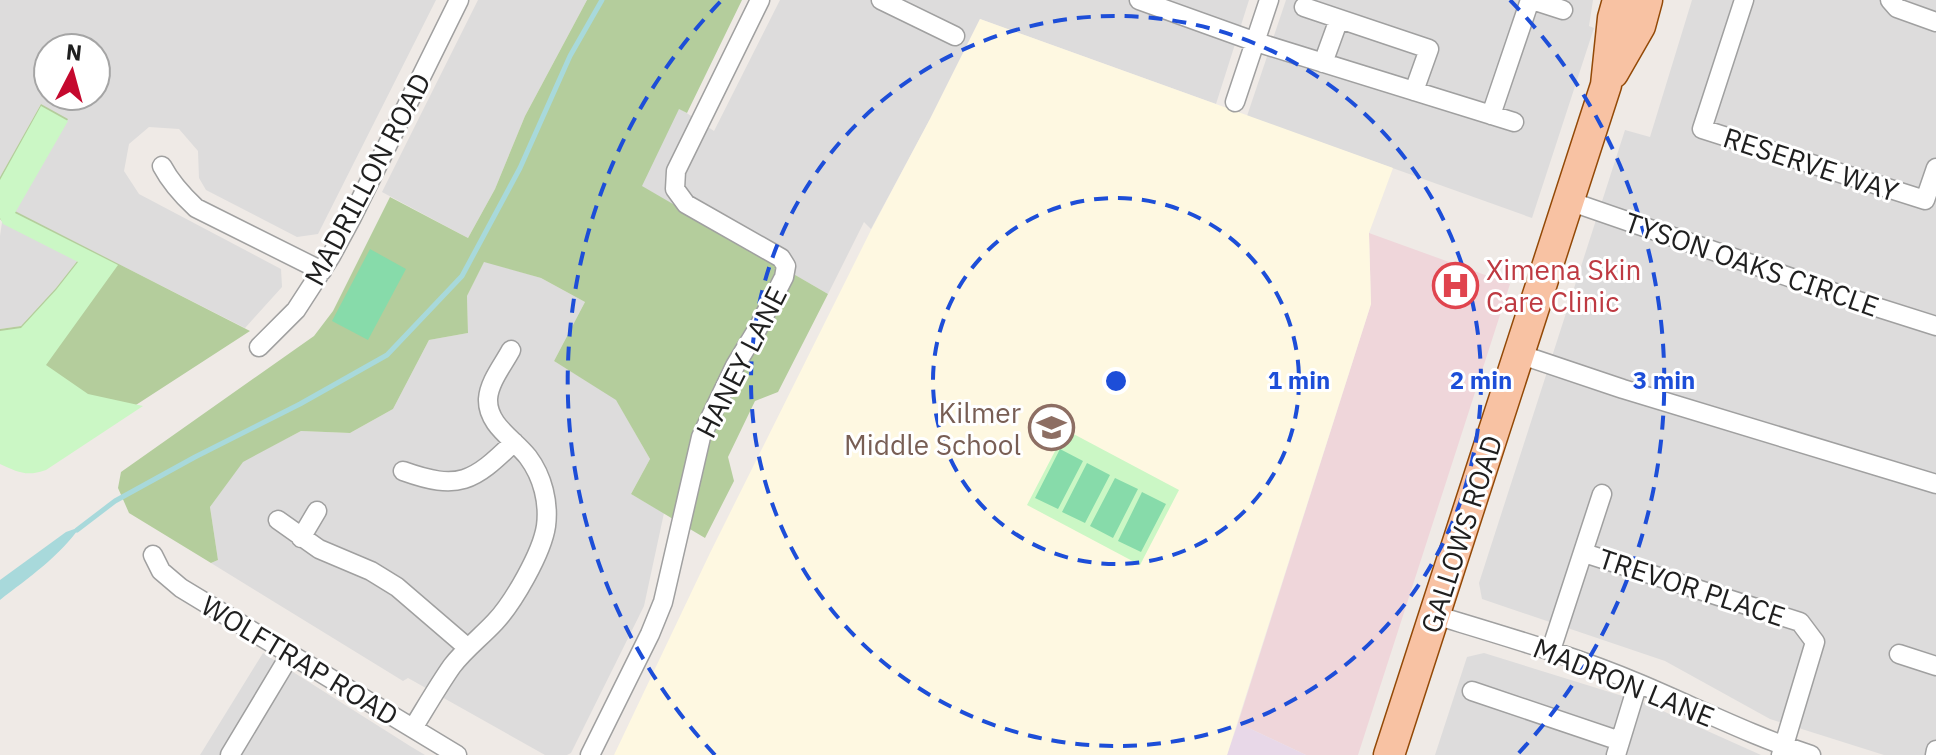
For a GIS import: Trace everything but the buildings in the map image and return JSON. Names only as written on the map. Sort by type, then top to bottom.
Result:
[{"type":"main road","name":"GALLOWS ROAD","points":[[1389,755],[1606,85],[1613,18],[1618,0]]},
{"type":"main road","name":"GALLOWS ROAD","points":[[1606,85],[1640,26],[1647,0]]},
{"type":"street","name":"MADRILLON ROAD","points":[[259,347],[296,310],[322,271],[351,219],[459,0]]},
{"type":"street","name":"HANEY LANE","points":[[590,755],[663,602],[701,437],[735,366],[784,277],[786,266],[781,258],[686,204],[675,189],[676,171],[684,153],[760,0]]},
{"type":"street","points":[[881,0],[902,4],[955,36]]},
{"type":"street","points":[[1139,0],[1256,42],[1514,122]]},
{"type":"street","points":[[1235,102],[1269,0]]},
{"type":"street","points":[[1491,115],[1531,0],[1563,10]]},
{"type":"street","name":"RESERVE WAY","points":[[1744,0],[1702,129],[1925,200],[1936,168]]},
{"type":"street","points":[[1890,0],[1897,8],[1936,22]]},
{"type":"street","points":[[1304,7],[1429,49],[1414,91]]},
{"type":"street","points":[[1323,63],[1339,19]]},
{"type":"street","points":[[162,166],[181,194],[196,208],[322,271]]},
{"type":"street","name":"TYSON OAKS CIRCLE","points":[[1569,201],[1936,326]]},
{"type":"street","points":[[413,728],[453,665],[510,604],[543,539],[547,509],[538,473],[490,414],[488,401],[491,387],[511,350]]},
{"type":"street","points":[[1519,354],[1936,484]]},
{"type":"street","points":[[403,471],[430,481],[447,483],[466,479],[480,472],[514,442]]},
{"type":"street","points":[[1551,650],[1602,494]]},
{"type":"street","points":[[301,538],[317,511]]},
{"type":"street","points":[[278,520],[319,549],[371,571],[397,587],[468,648]]},
{"type":"street","name":"TREVOR PLACE","points":[[1584,553],[1800,622],[1815,642],[1782,751]]},
{"type":"street","name":"WOLFTRAP ROAD","points":[[153,555],[161,571],[181,588],[457,755]]},
{"type":"street","name":"MADRON LANE","points":[[1435,615],[1551,650],[1638,683],[1782,751],[1811,755]]},
{"type":"street","points":[[1899,654],[1936,666]]},
{"type":"street","points":[[230,755],[290,655]]},
{"type":"street","points":[[1472,691],[1618,748],[1638,683]]},
{"type":"shaded area","points":[[0,0],[436,0],[318,234],[297,237],[206,190],[199,178],[198,151],[179,129],[149,127],[129,144],[124,171],[139,194],[281,269],[282,287],[245,328],[14,211],[67,120],[54,112],[112,112],[112,32],[32,32],[32,112],[37,112],[0,177]]},
{"type":"shaded area","points":[[478,0],[587,0],[525,116],[495,189],[468,238],[382,192]]},
{"type":"shaded area","points":[[780,0],[1249,0],[1216,104],[980,19],[871,229],[864,222],[828,294],[641,186],[679,108],[714,131]]},
{"type":"shaded area","points":[[1286,0],[1593,0],[1589,26],[1594,28],[1532,218],[1247,116]]},
{"type":"shaded area","points":[[1692,0],[1936,0],[1936,755],[1884,755],[1770,719],[1665,661],[1482,599],[1479,583],[1625,130],[1650,137]]},
{"type":"shaded area","name":"Kilmer Middle School","points":[[980,19],[1393,168],[1369,233],[1371,304],[1227,755],[614,755],[710,553]]},
{"type":"shaded area","points":[[2,222],[78,260],[21,326],[0,329],[0,236]]},
{"type":"shaded area","points":[[1369,233],[1510,284],[1358,755],[1306,755],[1238,723],[1371,304]]},
{"type":"shaded area","points":[[484,261],[541,278],[585,302],[554,361],[616,399],[650,459],[631,494],[664,513],[644,606],[571,753],[567,755],[545,755],[408,678],[403,681],[211,563],[218,560],[210,507],[243,461],[301,431],[350,433],[393,409],[429,340],[468,333],[467,296]]},
{"type":"shaded area","points":[[263,653],[410,746],[425,755],[200,755]]},
{"type":"shaded area","points":[[1484,653],[1645,703],[1761,755],[1435,755],[1467,657]]},
{"type":"shaded area","points":[[1238,723],[1306,755],[1227,755]]},
{"type":"green space","points":[[587,0],[742,0],[687,113],[679,109],[642,186],[828,294],[778,392],[755,401],[728,457],[734,481],[705,538],[631,494],[650,459],[616,400],[554,361],[585,302],[541,278],[484,262],[467,296],[468,333],[429,340],[393,409],[350,433],[301,431],[243,462],[210,507],[218,560],[211,563],[129,513],[118,488],[121,472],[314,336],[333,311],[390,197],[468,238],[495,189],[525,116]]},
{"type":"green space","points":[[37,112],[55,112],[68,119],[15,211],[250,331],[31,473],[0,459],[0,329],[21,326],[78,260],[0,219],[0,177]]},
{"type":"green space","points":[[38,112],[52,112],[68,121],[15,213],[118,265],[46,365],[88,394],[143,406],[39,472],[17,471],[0,464],[0,331],[21,328],[78,262],[3,224],[0,218],[0,180]]},
{"type":"green space","points":[[370,249],[406,269],[368,340],[332,321]]},
{"type":"green space","points":[[1066,430],[1179,490],[1140,565],[1027,505]]},
{"type":"green space","points":[[1060,449],[1083,461],[1058,509],[1035,498]]},
{"type":"green space","points":[[1087,463],[1110,475],[1085,523],[1062,512]]},
{"type":"green space","points":[[1115,478],[1138,489],[1113,538],[1090,526]]},
{"type":"green space","points":[[1142,492],[1166,504],[1141,552],[1118,541]]},
{"type":"water","points":[[80,527],[53,557],[0,600],[0,580],[66,532]]},
{"type":"waterway","points":[[77,530],[115,501],[387,355],[462,276],[520,168],[570,56],[602,0]]},
{"type":"place","name":"Ximena Skin Care Clinic","points":[[1455,285]]},
{"type":"place","name":"Kilmer Middle School","points":[[1052,428]]}]
